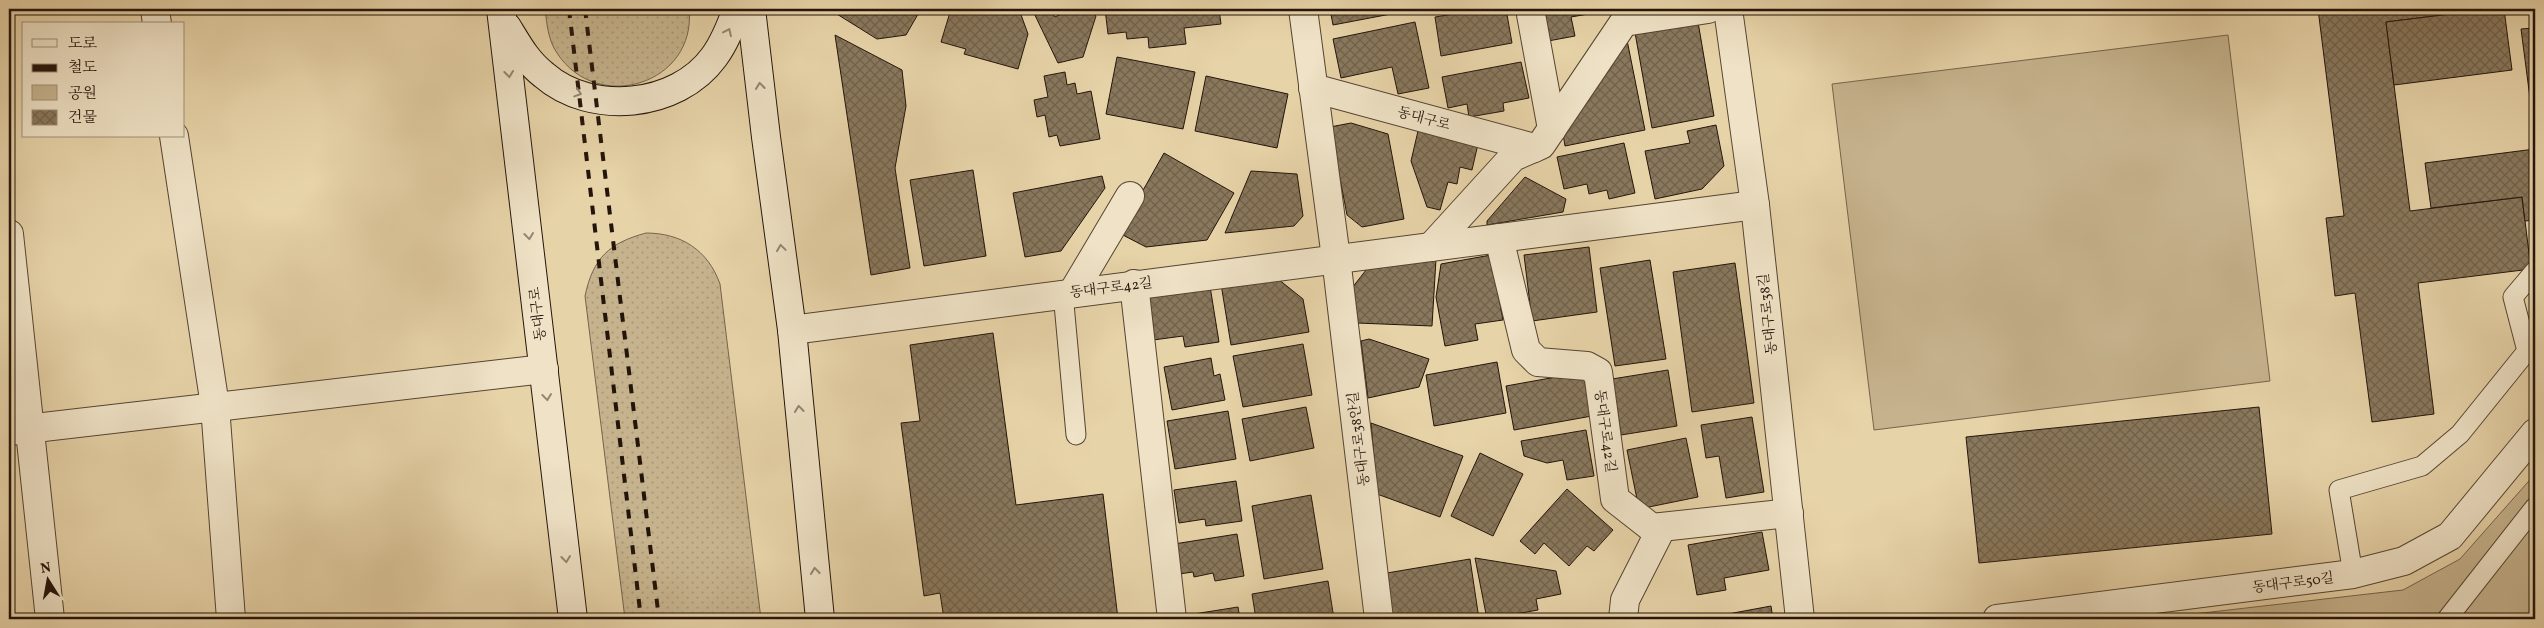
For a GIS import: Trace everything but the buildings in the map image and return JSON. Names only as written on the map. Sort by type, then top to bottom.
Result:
[{"type":"street","points":[[155,9],[157,22]]},
{"type":"street","points":[[501,9],[507,27],[523,54],[544,76],[571,92],[594,98],[633,101],[663,94],[690,79],[714,58],[730,31],[737,9]]},
{"type":"street","name":"동대구로","points":[[501,9],[572,619]]},
{"type":"street","points":[[751,9],[792,330],[820,619]]},
{"type":"street","points":[[1303,9],[1336,258]]},
{"type":"street","points":[[1530,9],[1543,138]]},
{"type":"street","points":[[1431,247],[1514,157],[1543,138],[1624,22],[1708,9]]},
{"type":"street","name":"동대구로38길","points":[[1728,9],[1755,205],[1800,619]]},
{"type":"street","name":"동대구로","points":[[1313,88],[1543,138]]},
{"type":"street","points":[[174,138],[215,406],[231,619]]},
{"type":"street","points":[[1068,293],[1130,196]]},
{"type":"street","name":"동대구로42길","points":[[792,330],[1134,284],[1755,205]]},
{"type":"street","points":[[9,234],[20,430],[50,619]]},
{"type":"street","name":"동대구로42길","points":[[1499,238],[1526,350],[1538,362],[1588,366],[1598,372],[1615,499],[1652,528],[1789,513]]},
{"type":"street","name":"동대구로38안길","points":[[1336,258],[1379,619]]},
{"type":"street","points":[[1134,284],[1172,619]]},
{"type":"street","points":[[20,430],[544,369]]},
{"type":"street","name":"동대구로50길","points":[[1997,619],[2354,574],[2404,561],[2450,536],[2535,433]]},
{"type":"street","points":[[1623,619],[1624,600],[1662,527]]},
{"type":"lane","points":[[2354,574],[2339,490],[2422,466],[2460,434],[2527,351],[2513,297],[2535,271]]},
{"type":"lane","points":[[1068,293],[1076,435]]},
{"type":"lane","points":[[2447,619],[2535,507]]},
{"type":"green space","points":[[545,9],[689,9],[687,35],[677,56],[661,72],[641,82],[618,86],[596,83],[574,72],[557,53],[547,26]]},
{"type":"green space","points":[[2228,35],[2270,381],[1874,430],[1832,84]]},
{"type":"green space","points":[[646,233],[671,236],[692,246],[708,262],[720,284],[761,619],[625,619],[585,296],[593,272],[605,254],[622,242]]},
{"type":"green space","points":[[2535,474],[2535,619],[2150,619],[2403,590],[2460,559]]},
{"type":"railway","points":[[569,9],[641,619]]},
{"type":"railway","points":[[585,9],[659,619]]}]
